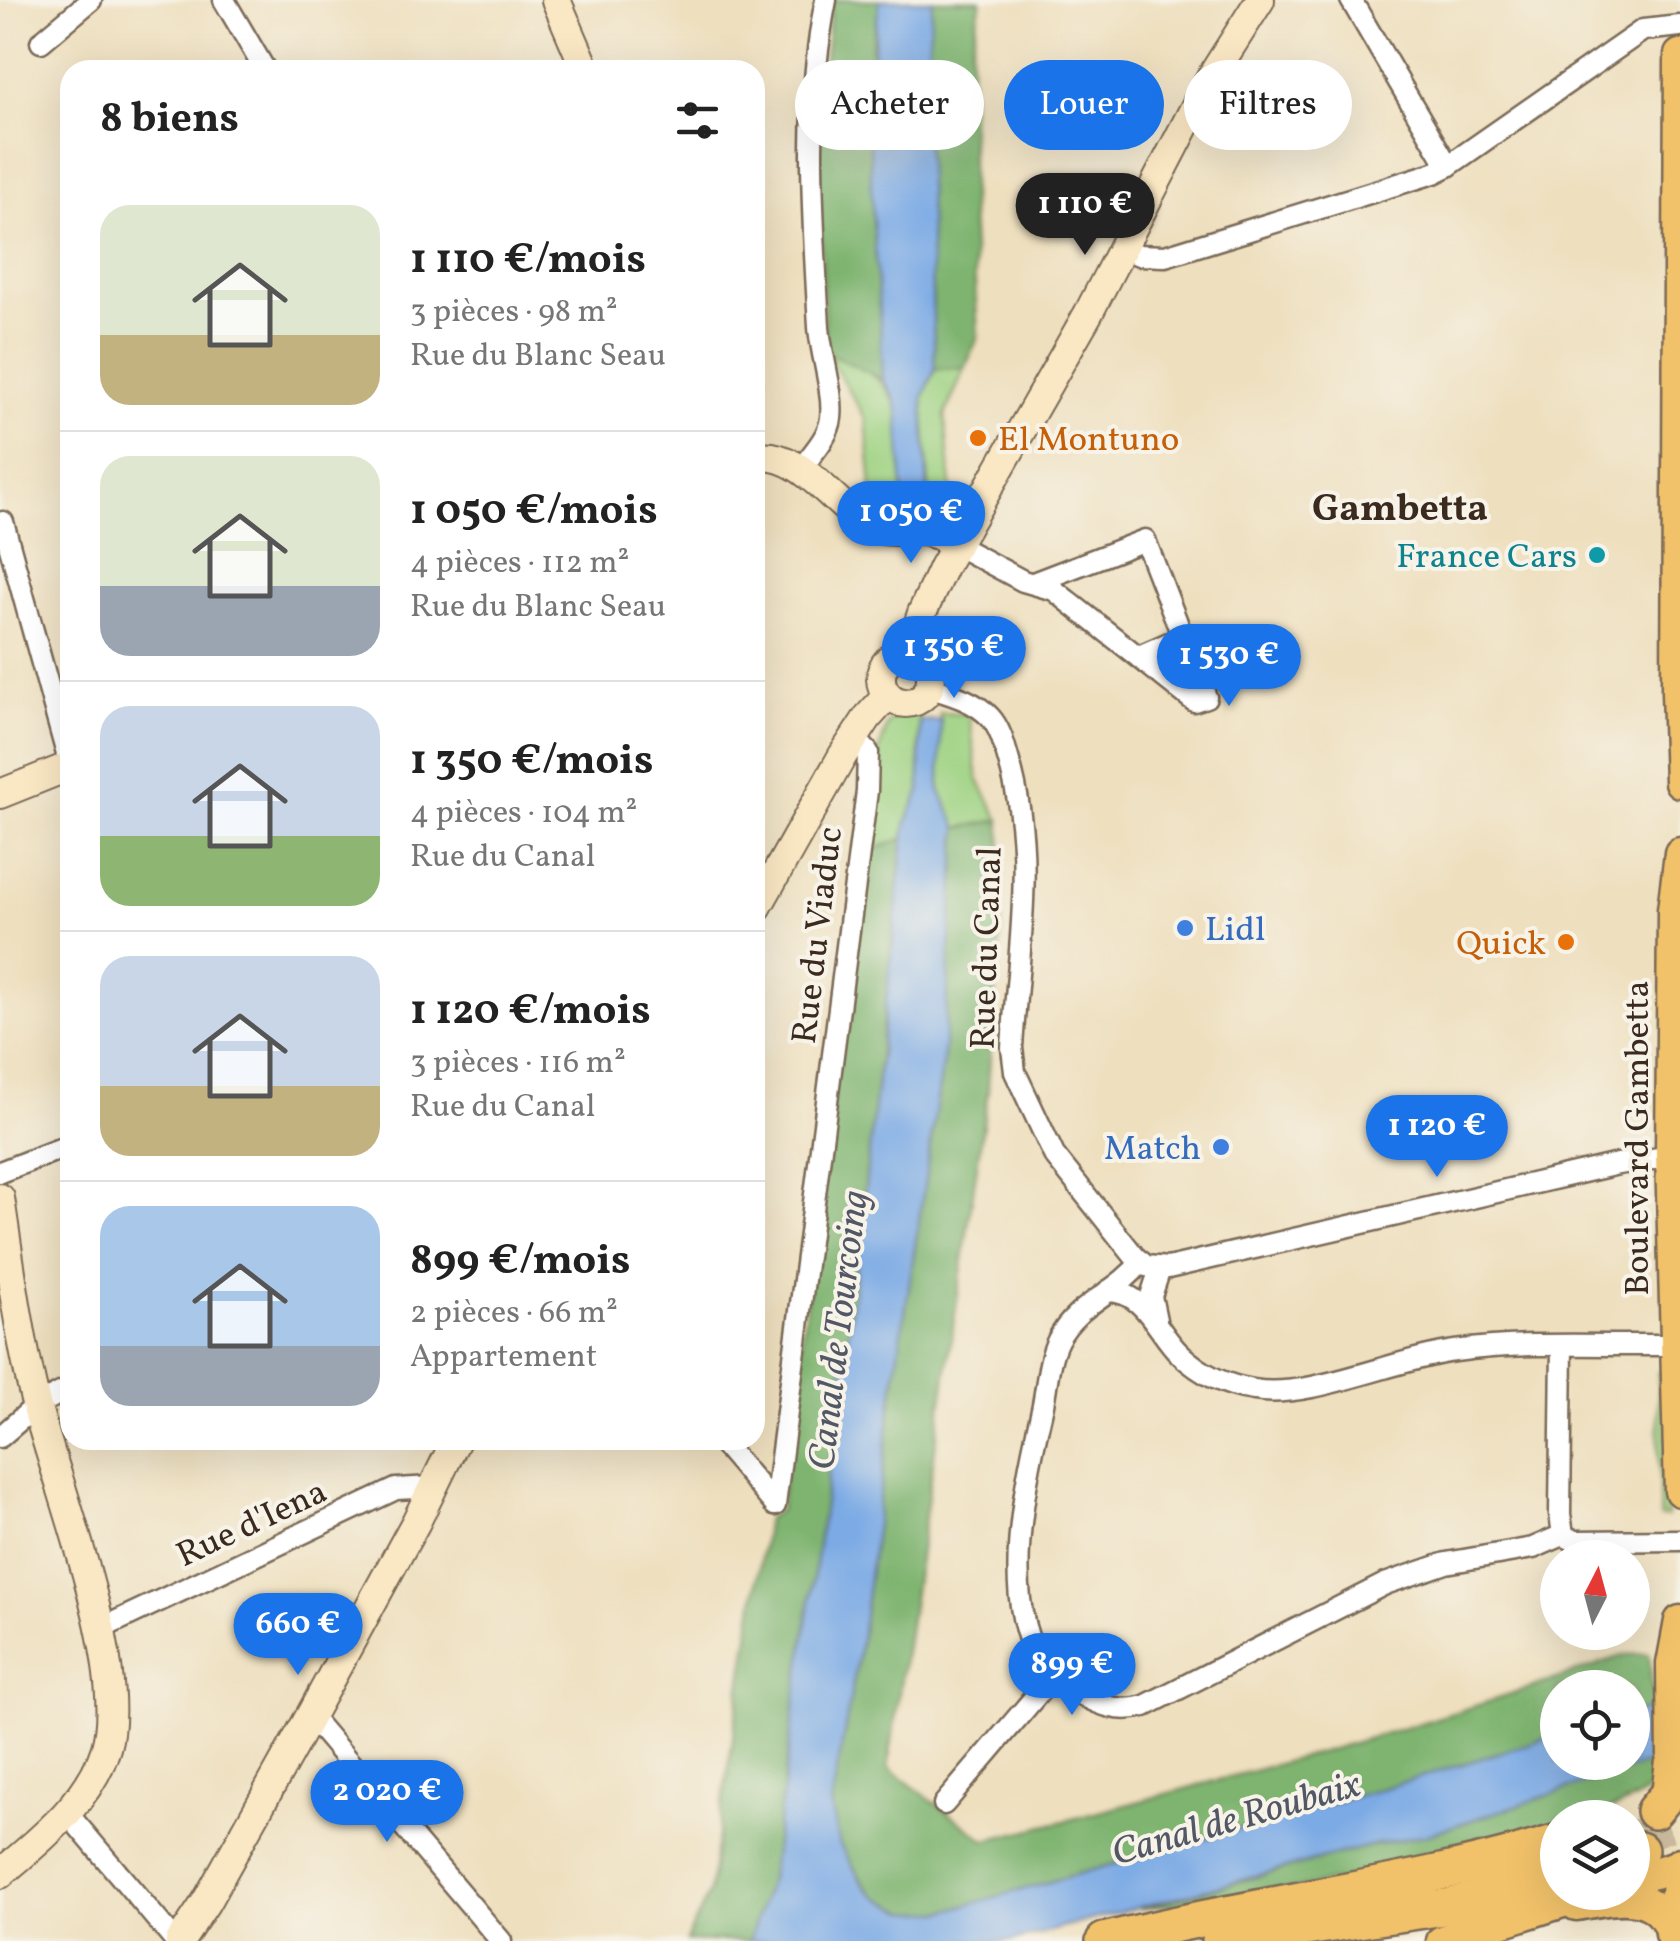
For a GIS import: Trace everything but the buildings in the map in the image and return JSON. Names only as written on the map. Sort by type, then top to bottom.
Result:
[{"type":"highway","points":[[1650,1824],[1670,1792],[1673,1766]]},
{"type":"highway","points":[[1104,1941],[1210,1916],[1416,1879],[1540,1847]]},
{"type":"highway","points":[[1119,1941],[1367,1908],[1540,1867]]},
{"type":"highway","points":[[1220,1941],[1451,1906],[1540,1882]]},
{"type":"main road","points":[[1680,54],[1676,692],[1680,782]]},
{"type":"main road","name":"Boulevard Gambetta","points":[[1680,853],[1672,910],[1680,1491]]},
{"type":"main road","points":[[1673,1766],[1672,1674],[1680,1621]]},
{"type":"main road","points":[[1650,1843],[1680,1865],[1670,1936]]},
{"type":"main road","points":[[1527,1914],[1632,1898],[1660,1911],[1670,1936]]},
{"type":"main road","points":[[1442,1941],[1540,1910]]},
{"type":"street","points":[[41,42],[91,0]]},
{"type":"street","points":[[224,0],[259,60]]},
{"type":"street","points":[[556,0],[582,60]]},
{"type":"street","points":[[800,470],[829,428],[831,408],[820,345],[812,136],[826,0]]},
{"type":"street","points":[[909,653],[930,592],[1122,248],[1201,95],[1260,0]]},
{"type":"street","points":[[1351,0],[1448,166]]},
{"type":"street","points":[[1122,248],[1138,255],[1165,256],[1380,192],[1448,166],[1643,30],[1680,26]]},
{"type":"street","points":[[765,456],[774,456],[800,470],[876,529],[930,532],[1033,583],[1054,590],[1194,701],[1206,697],[1145,540],[1033,583]]},
{"type":"street","points":[[4,522],[60,728]]},
{"type":"street","points":[[1139,656],[1184,636]]},
{"type":"street","points":[[909,653],[927,666],[928,687],[914,701],[900,702],[888,695],[882,685],[884,667],[892,657],[909,653]]},
{"type":"street","name":"Rue du Canal","points":[[928,687],[971,702],[988,715],[1000,733],[1013,775],[1025,863],[1012,1048],[1015,1072],[1054,1155],[1150,1266]]},
{"type":"street","points":[[765,893],[854,737],[888,695]]},
{"type":"street","name":"Rue du Viaduc","points":[[729,1450],[776,1504],[867,791],[868,752],[854,737]]},
{"type":"street","points":[[0,794],[60,769]]},
{"type":"street","points":[[0,1172],[60,1149]]},
{"type":"street","points":[[1676,1155],[1618,1164],[1150,1266],[1125,1280],[1072,1319],[1055,1347],[1020,1525],[1022,1610],[1036,1655],[1053,1676],[1103,1706],[1136,1709],[1160,1701],[1385,1584],[1446,1563],[1533,1548],[1563,1536],[1575,1541],[1680,1540]]},
{"type":"street","points":[[0,1198],[13,1294],[36,1405],[100,1629],[106,1660],[108,1736],[103,1756],[68,1814],[0,1874]]},
{"type":"street","points":[[1150,1266],[1158,1326]]},
{"type":"street","points":[[1108,1292],[1128,1294],[1146,1310],[1179,1353],[1202,1371],[1230,1384],[1269,1392],[1304,1388],[1451,1351],[1676,1345]]},
{"type":"street","points":[[1562,1346],[1563,1536]]},
{"type":"street","points":[[0,1437],[36,1405],[60,1393]]},
{"type":"street","points":[[68,1814],[178,1941],[206,1902],[310,1716],[451,1450]]},
{"type":"street","name":"Rue d'Iena","points":[[100,1629],[396,1489],[433,1486]]},
{"type":"street","points":[[944,1804],[1053,1676]]},
{"type":"street","points":[[310,1716],[502,1941]]},
{"type":"street","points":[[1478,1941],[1527,1914]]},
{"type":"green space","points":[[832,0],[880,0],[872,60],[824,60]]},
{"type":"green space","points":[[932,0],[981,0],[971,60],[928,60]]},
{"type":"green space","points":[[818,150],[875,150],[883,380],[825,351]]},
{"type":"green space","points":[[927,150],[971,150],[978,337],[965,368],[935,369]]},
{"type":"green space","points":[[825,351],[879,380],[893,398],[898,411],[906,515],[885,517],[874,510],[866,419]]},
{"type":"green space","points":[[965,368],[945,415],[953,512],[931,513],[923,398],[935,369]]},
{"type":"green space","points":[[901,713],[919,713],[920,791],[904,839],[863,853],[867,822],[878,800],[879,751],[888,723]]},
{"type":"green space","points":[[940,713],[969,714],[978,779],[1000,820],[958,828],[940,790]]},
{"type":"green space","points":[[1000,820],[1001,921],[988,1091],[888,1768],[985,1840],[1365,1740],[1540,1684],[1540,1740],[957,1910],[922,1914],[877,1897],[865,1885],[840,1845],[831,1805],[861,1639],[894,1385],[943,1061],[958,828]]},
{"type":"green space","points":[[904,839],[850,1323],[770,1880],[749,1941],[686,1941],[709,1893],[767,1518],[780,1510],[863,853]]},
{"type":"green space","points":[[1658,1372],[1665,1372],[1667,1517],[1660,1517]]},
{"type":"green space","points":[[1649,1654],[1654,1708],[1650,1709],[1650,1670],[1581,1670],[1624,1655]]},
{"type":"green space","points":[[1650,1762],[1651,1788],[1632,1800],[1540,1800],[1540,1829],[1428,1864],[1298,1888],[1139,1909],[1377,1844],[1425,1835],[1595,1780],[1650,1780]]},
{"type":"water","points":[[880,0],[932,0],[928,60],[873,60]]},
{"type":"water","points":[[870,150],[927,150],[935,369],[923,398],[929,510],[904,510],[898,411],[883,380]]},
{"type":"water","points":[[941,720],[940,790],[958,828],[943,1061],[894,1385],[861,1639],[831,1805],[840,1845],[864,1885],[877,1897],[906,1911],[942,1912],[1378,1790],[1540,1740],[1540,1780],[1596,1780],[1425,1835],[1377,1844],[1012,1941],[749,1941],[770,1879],[850,1323],[904,839],[920,791],[920,721]]},
{"type":"water","points":[[1680,1700],[1680,1753],[1650,1763],[1650,1709]]},
{"type":"tunnel","points":[[1650,1831],[1680,1820]]},
{"type":"place","name":"El Montuno","points":[[978,438]]},
{"type":"place","name":"France Cars","points":[[1597,555]]},
{"type":"place","name":"Lidl","points":[[1185,928]]},
{"type":"place","name":"Quick","points":[[1566,942]]},
{"type":"place","name":"Match","points":[[1221,1147]]},
{"type":"district","name":"Gambetta","points":[[1400,507]]},
{"type":"water label","name":"Canal de Tourcoing","points":[[837,1330]]},
{"type":"water label","name":"Canal de Roubaix","points":[[1236,1817]]}]
